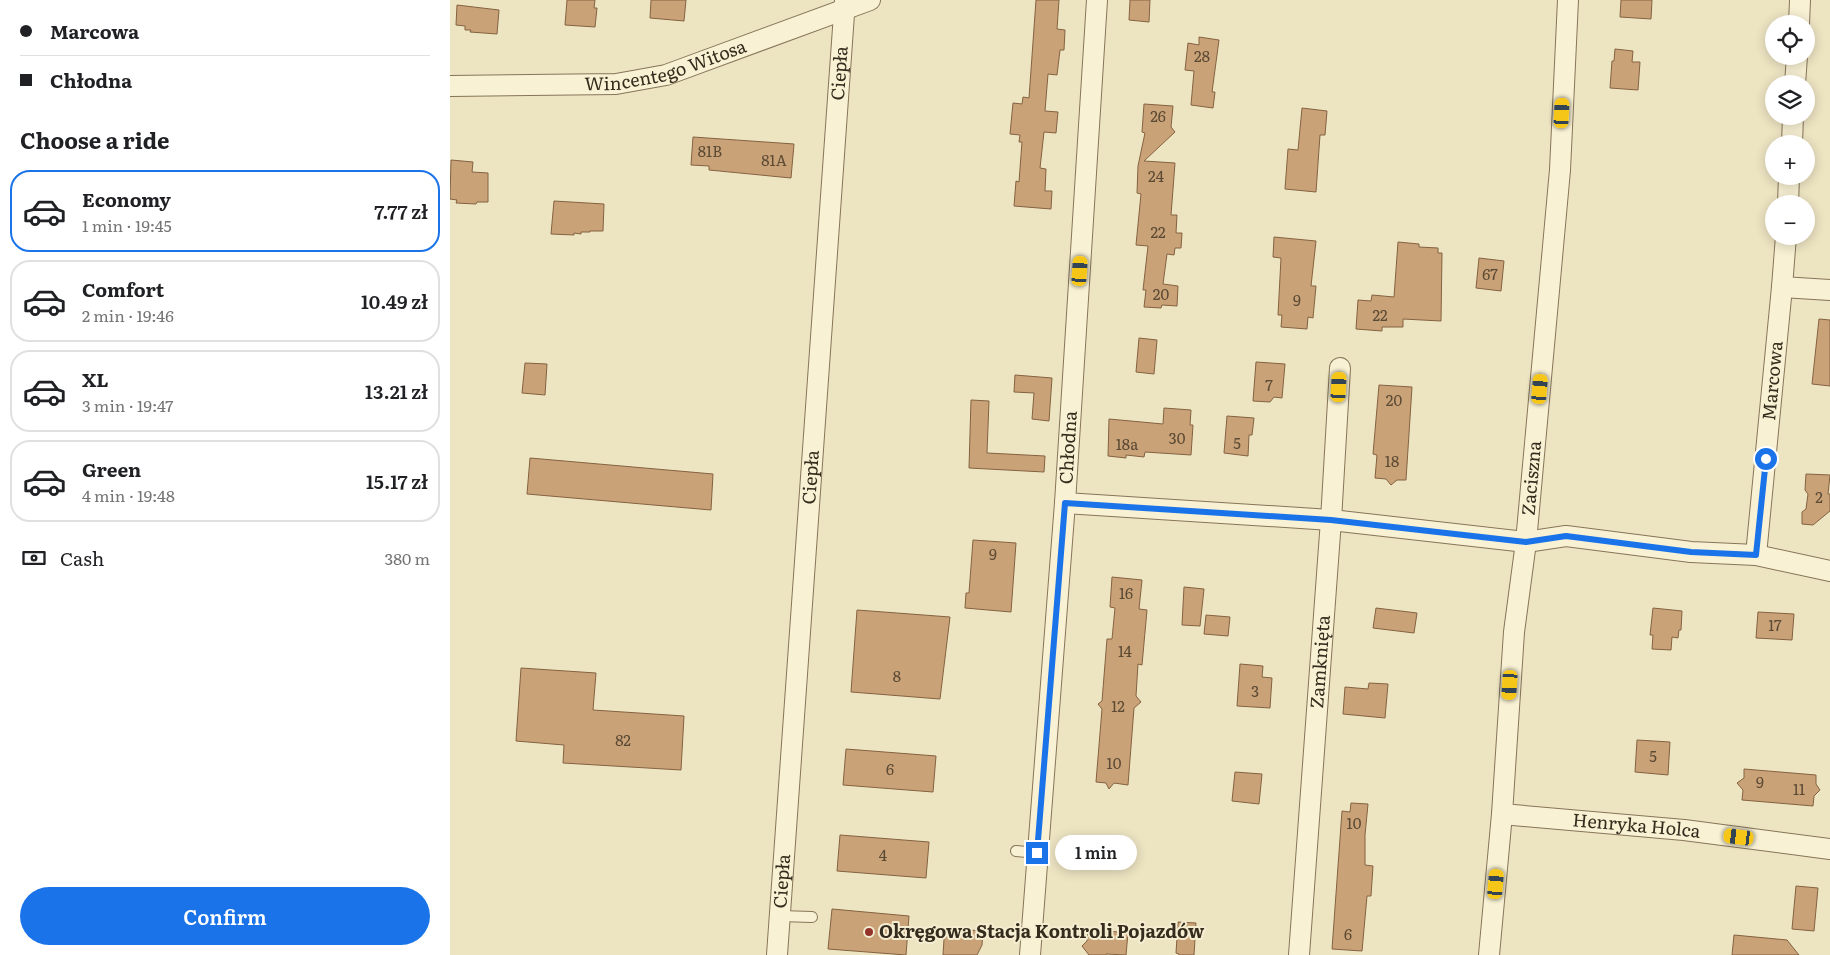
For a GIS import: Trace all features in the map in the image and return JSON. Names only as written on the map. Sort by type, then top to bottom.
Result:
[{"type":"street","name":"Wincentego Witosa","points":[[450,86],[616,84],[666,76],[845,5],[870,0]]},
{"type":"street","name":"Chłodna","points":[[1030,955],[1065,503],[1097,0]]},
{"type":"street","name":"Zaciszna","points":[[1489,955],[1502,814],[1514,632],[1526,542],[1560,170],[1568,0]]},
{"type":"street","points":[[1799,15],[1800,0]]},
{"type":"street","name":"Ciepła","points":[[777,955],[845,5]]},
{"type":"street","name":"Marcowa","points":[[1756,555],[1785,245]]},
{"type":"street","points":[[1782,287],[1830,290]]},
{"type":"street","name":"Zamknięta","points":[[1299,955],[1331,520],[1340,368]]},
{"type":"street","points":[[1065,503],[1331,520],[1526,542],[1566,536],[1691,552],[1756,555],[1830,571]]},
{"type":"street","name":"Henryka Holca","points":[[1502,814],[1684,830],[1830,848]]},
{"type":"lane","points":[[1016,852],[1037,853]]},
{"type":"lane","points":[[780,916],[812,918]]},
{"type":"building","points":[[567,0],[595,0],[594,8],[597,8],[595,27],[565,25]]},
{"type":"building","points":[[651,0],[686,0],[684,21],[650,18]]},
{"type":"building","points":[[1036,0],[1059,0],[1057,29],[1065,30],[1064,50],[1060,50],[1057,75],[1048,74],[1045,111],[1058,112],[1056,133],[1044,132],[1040,168],[1046,169],[1045,191],[1052,191],[1051,209],[1014,206],[1016,181],[1019,182],[1022,142],[1019,142],[1020,135],[1010,134],[1013,103],[1022,104],[1023,97],[1029,98]]},
{"type":"building","points":[[1130,0],[1150,0],[1149,22],[1129,20]]},
{"type":"building","points":[[1621,0],[1652,0],[1651,19],[1620,17]]},
{"type":"building","points":[[457,5],[499,10],[497,34],[470,32],[471,30],[465,30],[465,26],[456,25]]},
{"type":"building","points":[[1199,37],[1219,40],[1212,92],[1215,92],[1213,108],[1191,105],[1194,71],[1185,70],[1188,43],[1199,45]]},
{"type":"building","points":[[1615,49],[1633,51],[1632,62],[1640,62],[1638,90],[1610,88]]},
{"type":"building","points":[[1144,104],[1173,106],[1171,127],[1175,132],[1144,161],[1175,163],[1171,215],[1177,215],[1176,233],[1182,233],[1181,248],[1175,248],[1174,255],[1167,254],[1163,284],[1178,286],[1177,306],[1162,305],[1161,308],[1144,307],[1146,290],[1143,290],[1148,246],[1136,245],[1141,194],[1137,193],[1138,166],[1145,133],[1142,132]]},
{"type":"building","points":[[1302,108],[1327,111],[1325,135],[1320,135],[1316,192],[1285,189],[1288,149],[1298,150]]},
{"type":"building","points":[[693,137],[794,144],[791,178],[709,170],[709,166],[691,165]]},
{"type":"building","points":[[451,160],[473,162],[472,172],[488,173],[488,202],[477,202],[476,204],[456,203],[457,200],[450,199]]},
{"type":"building","points":[[554,201],[604,204],[603,231],[581,232],[581,234],[574,233],[574,235],[551,234]]},
{"type":"building","points":[[1274,237],[1316,241],[1311,286],[1316,286],[1313,318],[1308,317],[1307,329],[1281,327],[1282,315],[1278,315],[1281,258],[1273,257]]},
{"type":"building","points":[[1398,242],[1419,244],[1419,247],[1438,248],[1438,253],[1442,253],[1441,321],[1403,319],[1403,327],[1382,327],[1382,331],[1356,329],[1358,300],[1371,301],[1372,295],[1394,297]]},
{"type":"building","points":[[1479,258],[1504,261],[1501,291],[1476,288]]},
{"type":"building","points":[[1819,319],[1830,320],[1830,386],[1812,384]]},
{"type":"building","points":[[1139,338],[1157,340],[1154,374],[1136,372]]},
{"type":"building","points":[[1256,362],[1285,364],[1282,398],[1274,397],[1270,402],[1253,401]]},
{"type":"building","points":[[525,363],[547,364],[545,395],[522,393]]},
{"type":"building","points":[[1015,375],[1052,378],[1049,421],[1032,419],[1034,393],[1014,392]]},
{"type":"building","points":[[1379,385],[1412,387],[1406,480],[1397,480],[1391,485],[1386,479],[1375,478],[1377,455],[1373,454]]},
{"type":"building","points":[[971,400],[989,401],[987,453],[1045,456],[1044,472],[969,468]]},
{"type":"building","points":[[1164,408],[1191,410],[1190,425],[1193,425],[1191,455],[1145,452],[1144,457],[1108,456],[1109,419],[1163,424]]},
{"type":"building","points":[[1227,416],[1254,418],[1252,435],[1249,435],[1248,456],[1224,453]]},
{"type":"building","points":[[530,458],[713,474],[711,510],[527,494]]},
{"type":"building","points":[[1806,474],[1830,475],[1828,494],[1830,494],[1830,511],[1813,525],[1802,524],[1802,512],[1806,509],[1808,494],[1805,490]]},
{"type":"building","points":[[973,540],[1016,543],[1011,612],[965,608],[966,593],[969,593]]},
{"type":"building","points":[[1112,577],[1142,580],[1139,609],[1147,610],[1142,665],[1138,664],[1136,696],[1141,702],[1134,708],[1128,785],[1114,783],[1109,789],[1106,783],[1096,782],[1102,709],[1098,704],[1102,701],[1107,639],[1112,639],[1115,608],[1110,607]]},
{"type":"building","points":[[1184,587],[1204,589],[1200,626],[1182,625]]},
{"type":"building","points":[[1376,608],[1417,613],[1414,633],[1373,628]]},
{"type":"building","points":[[1653,608],[1682,611],[1681,630],[1679,630],[1678,638],[1672,637],[1671,650],[1652,649],[1653,635],[1650,635]]},
{"type":"building","points":[[857,610],[950,617],[940,699],[851,692]]},
{"type":"building","points":[[1758,612],[1794,614],[1792,640],[1756,638]]},
{"type":"building","points":[[1206,615],[1230,617],[1228,636],[1204,634]]},
{"type":"building","points":[[1240,664],[1263,666],[1262,677],[1272,678],[1270,708],[1237,706]]},
{"type":"building","points":[[521,668],[596,673],[593,710],[684,716],[681,770],[563,763],[564,745],[516,741]]},
{"type":"building","points":[[1369,683],[1388,684],[1385,718],[1343,714],[1345,687],[1368,689]]},
{"type":"building","points":[[1637,740],[1670,742],[1668,775],[1635,772]]},
{"type":"building","points":[[846,749],[936,756],[933,792],[843,785]]},
{"type":"building","points":[[1744,769],[1816,775],[1816,784],[1820,790],[1814,796],[1813,806],[1742,800],[1743,790],[1737,783],[1744,778]]},
{"type":"building","points":[[1235,772],[1262,774],[1259,804],[1232,801]]},
{"type":"building","points":[[1351,803],[1368,804],[1365,865],[1373,866],[1371,896],[1367,896],[1362,951],[1332,949],[1342,811],[1350,812]]},
{"type":"building","points":[[840,835],[929,842],[926,878],[837,871]]},
{"type":"building","points":[[1796,886],[1818,888],[1814,931],[1792,929]]},
{"type":"building","name":"Okręgowa Stacja Kontroli Pojazdów","points":[[832,909],[909,916],[906,955],[828,949]]},
{"type":"building","points":[[1178,922],[1196,923],[1194,955],[1179,955],[1176,953]]},
{"type":"building","points":[[957,929],[983,931],[982,945],[977,955],[943,955],[944,939]]},
{"type":"building","points":[[1088,929],[1128,933],[1126,955],[1089,955],[1082,946],[1087,941]]},
{"type":"building","points":[[1734,935],[1787,940],[1799,955],[1732,955]]},
{"type":"place","name":"Okręgowa Stacja Kontroli Pojazdów","points":[[869,932]]},
{"type":"route","points":[[1037,853],[1065,503],[1331,520],[1526,542],[1566,536],[1691,552],[1756,555],[1766,459]]}]
